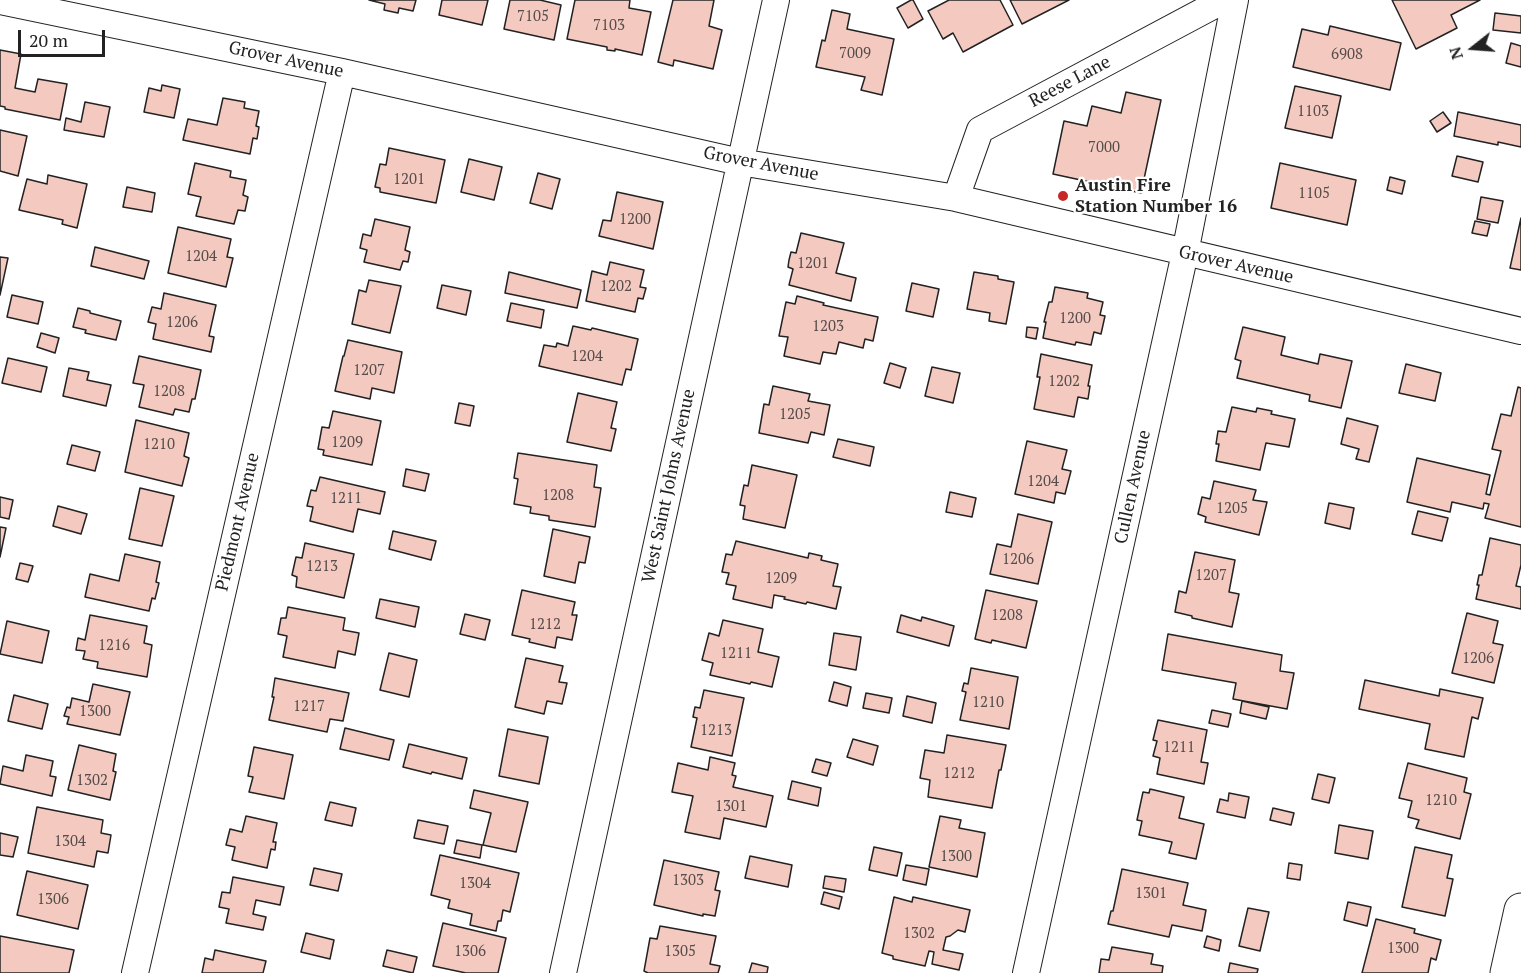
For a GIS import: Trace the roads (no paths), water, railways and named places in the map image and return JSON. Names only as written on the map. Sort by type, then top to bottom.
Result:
[{"type":"street","name":"West Saint Johns Avenue","points":[[562,973],[776,0]]},
{"type":"street","name":"Reese Lane","points":[[956,198],[980,129],[1224,0]]},
{"type":"street","name":"Cullen Avenue","points":[[1026,973],[1185,253],[1235,0]]},
{"type":"street","name":"Grover Avenue","points":[[0,1],[342,72],[740,162],[956,198],[1521,331]]},
{"type":"street","name":"Piedmont Avenue","points":[[135,973],[342,72]]},
{"type":"street","points":[[1507,973],[1521,910]]},
{"type":"place","name":"Austin Fire Station Number 16","points":[[1063,196]]}]
